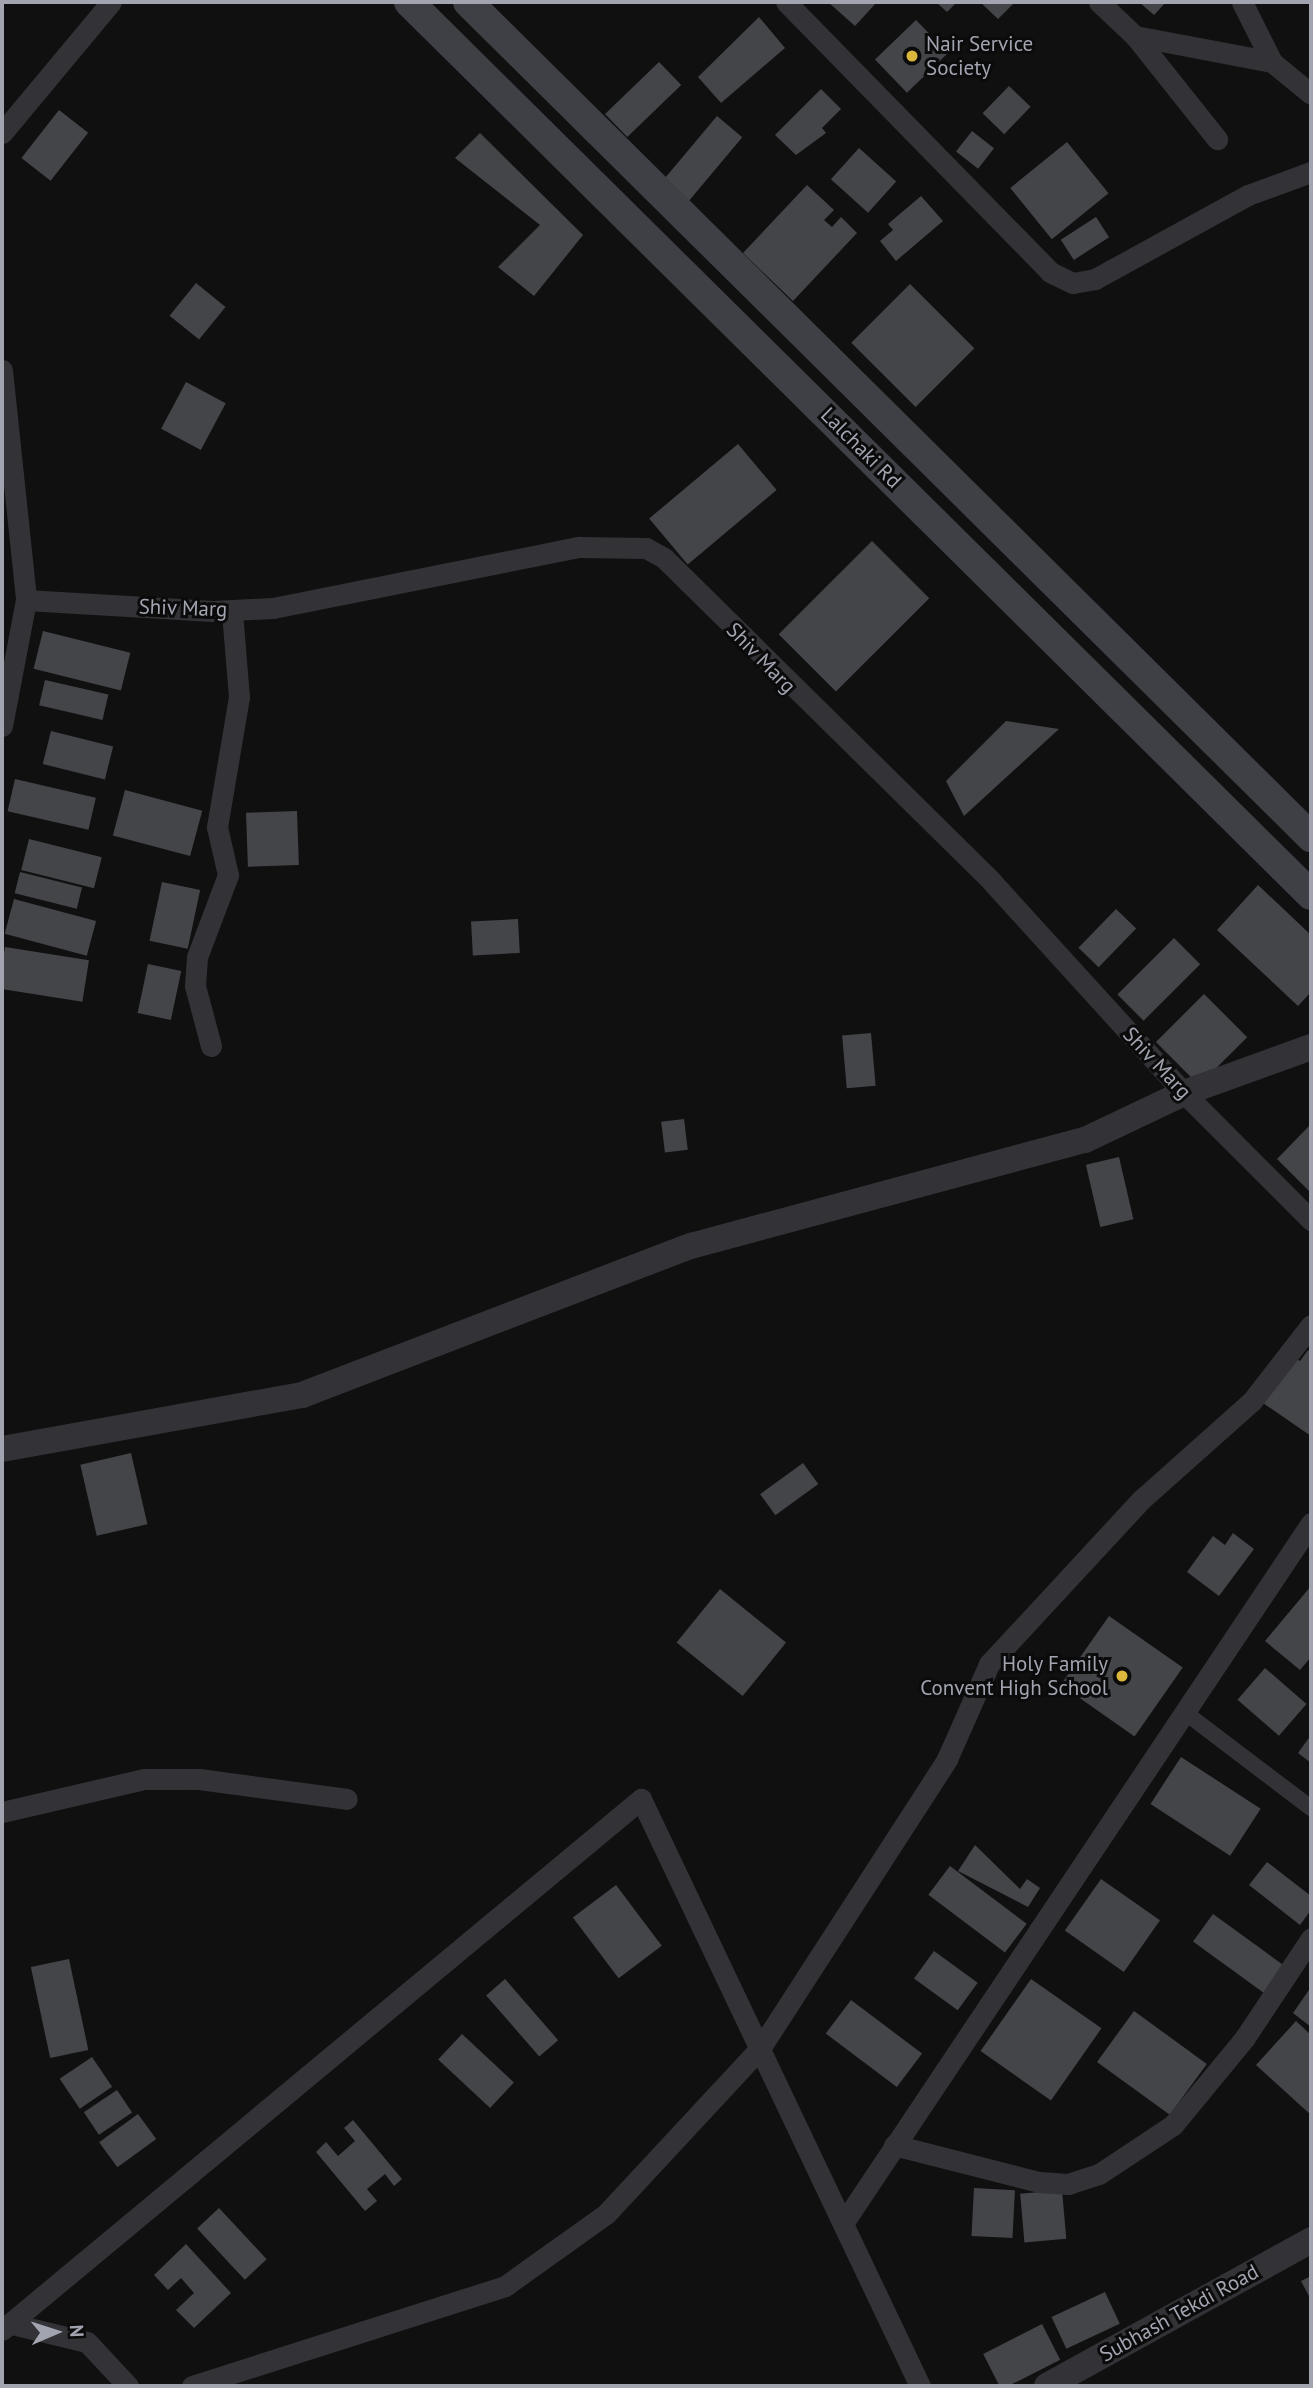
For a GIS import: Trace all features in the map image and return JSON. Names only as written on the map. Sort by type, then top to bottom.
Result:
[{"type":"main road","name":"Lalchaki Rd","points":[[409,2],[1311,895]]},
{"type":"main road","name":"Lalchaki Rd","points":[[468,2],[838,373],[1311,837]]},
{"type":"main road","points":[[609,199],[640,175]]},
{"type":"main road","points":[[808,396],[838,373]]},
{"type":"street","points":[[2,133],[111,2]]},
{"type":"street","points":[[786,2],[1050,272],[1073,283],[1095,278],[1248,195],[1311,172]]},
{"type":"street","points":[[1099,2],[1135,36],[1217,139]]},
{"type":"street","points":[[1242,2],[1272,62],[1311,94]]},
{"type":"street","points":[[1135,36],[1272,62]]},
{"type":"street","points":[[2,370],[26,600],[2,726]]},
{"type":"street","name":"Shiv Marg","points":[[26,600],[232,611],[579,547],[646,548],[664,558],[993,883],[1184,1093],[1311,1220]]},
{"type":"street","points":[[211,1046],[195,986],[197,957],[228,875],[217,827],[238,710],[232,611]]},
{"type":"street","points":[[2,1449],[302,1395],[691,1246],[1085,1140],[1184,1093],[1311,1047]]},
{"type":"street","points":[[192,2386],[505,2286],[606,2214],[761,2047],[947,1759],[989,1664],[1142,1499],[1252,1401],[1311,1325]]},
{"type":"street","points":[[844,2222],[1187,1714],[1311,1523]]},
{"type":"street","points":[[1187,1714],[1311,1808]]},
{"type":"street","points":[[2,1812],[144,1779],[199,1779],[347,1799]]},
{"type":"street","points":[[7,2327],[641,1799],[844,2222],[917,2386]]},
{"type":"street","points":[[894,2146],[1039,2182],[1068,2184],[1099,2174],[1173,2125],[1244,2039],[1311,1938]]},
{"type":"street","name":"Subhash Tekdi Road","points":[[1047,2386],[1311,2240]]},
{"type":"street","points":[[7,2327],[87,2342],[128,2386]]},
{"type":"building","points":[[828,2],[877,2],[855,26]]},
{"type":"building","points":[[936,2],[957,2],[947,12]]},
{"type":"building","points":[[980,2],[1015,2],[998,19]]},
{"type":"building","points":[[1139,2],[1166,2],[1154,15]]},
{"type":"building","points":[[759,17],[785,48],[721,103],[698,77]]},
{"type":"building","name":"Nair Service Society","points":[[916,20],[948,53],[907,93],[875,60]]},
{"type":"building","points":[[659,62],[681,85],[627,137],[605,114]]},
{"type":"building","points":[[1009,86],[1031,107],[1004,134],[983,113]]},
{"type":"building","points":[[821,89],[841,109],[822,128],[826,133],[796,155],[775,135]]},
{"type":"building","points":[[59,110],[88,133],[51,181],[21,158]]},
{"type":"building","points":[[717,116],[742,137],[684,207],[659,186]]},
{"type":"building","points":[[972,131],[994,148],[978,169],[956,151]]},
{"type":"building","points":[[480,133],[583,235],[534,296],[498,267],[540,225],[455,158]]},
{"type":"building","points":[[1067,142],[1109,193],[1052,239],[1010,188]]},
{"type":"building","points":[[859,148],[896,181],[868,213],[831,179]]},
{"type":"building","points":[[807,185],[834,210],[824,220],[832,227],[841,217],[857,233],[793,301],[743,253]]},
{"type":"building","points":[[921,196],[943,221],[896,261],[880,241],[893,230],[888,224]]},
{"type":"building","points":[[1096,217],[1109,237],[1074,260],[1061,240]]},
{"type":"building","points":[[196,283],[226,307],[199,340],[170,316]]},
{"type":"building","points":[[910,284],[974,348],[916,407],[851,343]]},
{"type":"building","points":[[186,382],[226,403],[201,450],[161,429]]},
{"type":"building","points":[[738,444],[777,490],[688,565],[649,519]]},
{"type":"building","points":[[872,541],[929,598],[836,692],[779,634]]},
{"type":"building","points":[[43,631],[130,653],[121,691],[34,669]]},
{"type":"building","points":[[45,680],[108,695],[102,720],[39,705]]},
{"type":"building","points":[[1006,721],[1059,729],[964,816],[946,781]]},
{"type":"building","points":[[51,731],[113,746],[105,779],[43,764]]},
{"type":"building","points":[[15,779],[96,798],[88,830],[8,811]]},
{"type":"building","points":[[125,790],[202,811],[190,856],[113,835]]},
{"type":"building","points":[[297,811],[299,865],[248,867],[246,813]]},
{"type":"building","points":[[29,839],[102,857],[94,888],[21,870]]},
{"type":"building","points":[[20,872],[82,887],[77,909],[15,893]]},
{"type":"building","points":[[162,882],[200,890],[188,949],[150,941]]},
{"type":"building","points":[[1258,885],[1311,935],[1311,992],[1298,1006],[1217,930]]},
{"type":"building","points":[[14,899],[96,921],[87,956],[5,934]]},
{"type":"building","points":[[1116,909],[1136,928],[1099,967],[1078,948]]},
{"type":"building","points":[[518,919],[520,953],[473,955],[471,921]]},
{"type":"building","points":[[1174,938],[1200,964],[1144,1021],[1117,995]]},
{"type":"building","points":[[5,947],[89,960],[82,1002],[2,989]]},
{"type":"building","points":[[148,964],[181,971],[171,1020],[138,1013]]},
{"type":"building","points":[[1204,994],[1247,1037],[1199,1085],[1156,1042]]},
{"type":"building","points":[[871,1033],[876,1086],[847,1088],[842,1036]]},
{"type":"building","points":[[684,1119],[688,1150],[665,1153],[661,1122]]},
{"type":"building","points":[[1311,1124],[1311,1193],[1277,1159]]},
{"type":"building","points":[[1119,1157],[1133,1219],[1100,1227],[1086,1165]]},
{"type":"building","points":[[1308,1350],[1311,1353],[1311,1436],[1260,1401],[1291,1355],[1300,1361]]},
{"type":"building","points":[[131,1453],[147,1524],[97,1536],[80,1465]]},
{"type":"building","points":[[803,1463],[818,1484],[775,1515],[760,1494]]},
{"type":"building","points":[[1233,1533],[1254,1549],[1219,1596],[1187,1572],[1213,1536],[1225,1545]]},
{"type":"building","points":[[1311,1586],[1311,1657],[1300,1670],[1265,1641]]},
{"type":"building","points":[[720,1589],[786,1642],[743,1696],[677,1643]]},
{"type":"building","name":"Holy Family Convent High School","points":[[1109,1616],[1183,1668],[1135,1736],[1061,1685]]},
{"type":"building","points":[[1265,1668],[1307,1704],[1279,1736],[1237,1700]]},
{"type":"building","points":[[1311,1735],[1311,1763],[1298,1753]]},
{"type":"building","points":[[1181,1757],[1261,1809],[1230,1856],[1151,1804]]},
{"type":"building","points":[[975,1845],[1020,1889],[1027,1879],[1040,1888],[1028,1907],[958,1871]]},
{"type":"building","points":[[1267,1862],[1311,1896],[1311,1910],[1300,1925],[1249,1885]]},
{"type":"building","points":[[950,1866],[1027,1924],[1005,1953],[928,1895]]},
{"type":"building","points":[[1101,1879],[1160,1920],[1124,1972],[1065,1931]]},
{"type":"building","points":[[616,1885],[662,1946],[619,1978],[573,1917]]},
{"type":"building","points":[[1213,1914],[1287,1967],[1267,1995],[1193,1942]]},
{"type":"building","points":[[934,1951],[978,1983],[958,2010],[914,1979]]},
{"type":"building","points":[[69,1959],[88,2050],[50,2058],[31,1967]]},
{"type":"building","points":[[505,1979],[558,2040],[539,2057],[486,1995]]},
{"type":"building","points":[[1031,1979],[1101,2028],[1051,2100],[981,2051]]},
{"type":"building","points":[[1311,1987],[1311,2027],[1293,2013]]},
{"type":"building","points":[[851,2000],[922,2054],[897,2087],[826,2034]]},
{"type":"building","points":[[1134,2011],[1207,2064],[1170,2115],[1097,2062]]},
{"type":"building","points":[[1296,2021],[1311,2035],[1311,2115],[1256,2065]]},
{"type":"building","points":[[462,2034],[514,2082],[490,2108],[438,2060]]},
{"type":"building","points":[[92,2057],[112,2087],[80,2109],[60,2079]]},
{"type":"building","points":[[117,2090],[132,2112],[99,2135],[84,2112]]},
{"type":"building","points":[[138,2114],[156,2139],[117,2167],[99,2142]]},
{"type":"building","points":[[353,2120],[402,2179],[394,2186],[385,2174],[367,2189],[377,2201],[365,2211],[316,2152],[326,2142],[338,2156],[355,2141],[344,2128]]},
{"type":"building","points":[[974,2188],[1015,2190],[1012,2238],[971,2236]]},
{"type":"building","points":[[1062,2190],[1066,2239],[1024,2242],[1020,2194]]},
{"type":"building","points":[[219,2208],[267,2259],[245,2280],[197,2228]]},
{"type":"building","points":[[186,2244],[231,2293],[194,2328],[176,2310],[194,2293],[181,2278],[168,2290],[154,2275]]},
{"type":"building","points":[[1311,2276],[1311,2300],[1301,2281]]},
{"type":"building","points":[[1105,2292],[1120,2324],[1066,2349],[1052,2317]]},
{"type":"building","points":[[1042,2324],[1060,2360],[1008,2386],[1000,2386],[983,2354]]},
{"type":"place","name":"Nair Service Society","points":[[912,56]]},
{"type":"place","name":"Holy Family Convent High School","points":[[1122,1676]]}]
